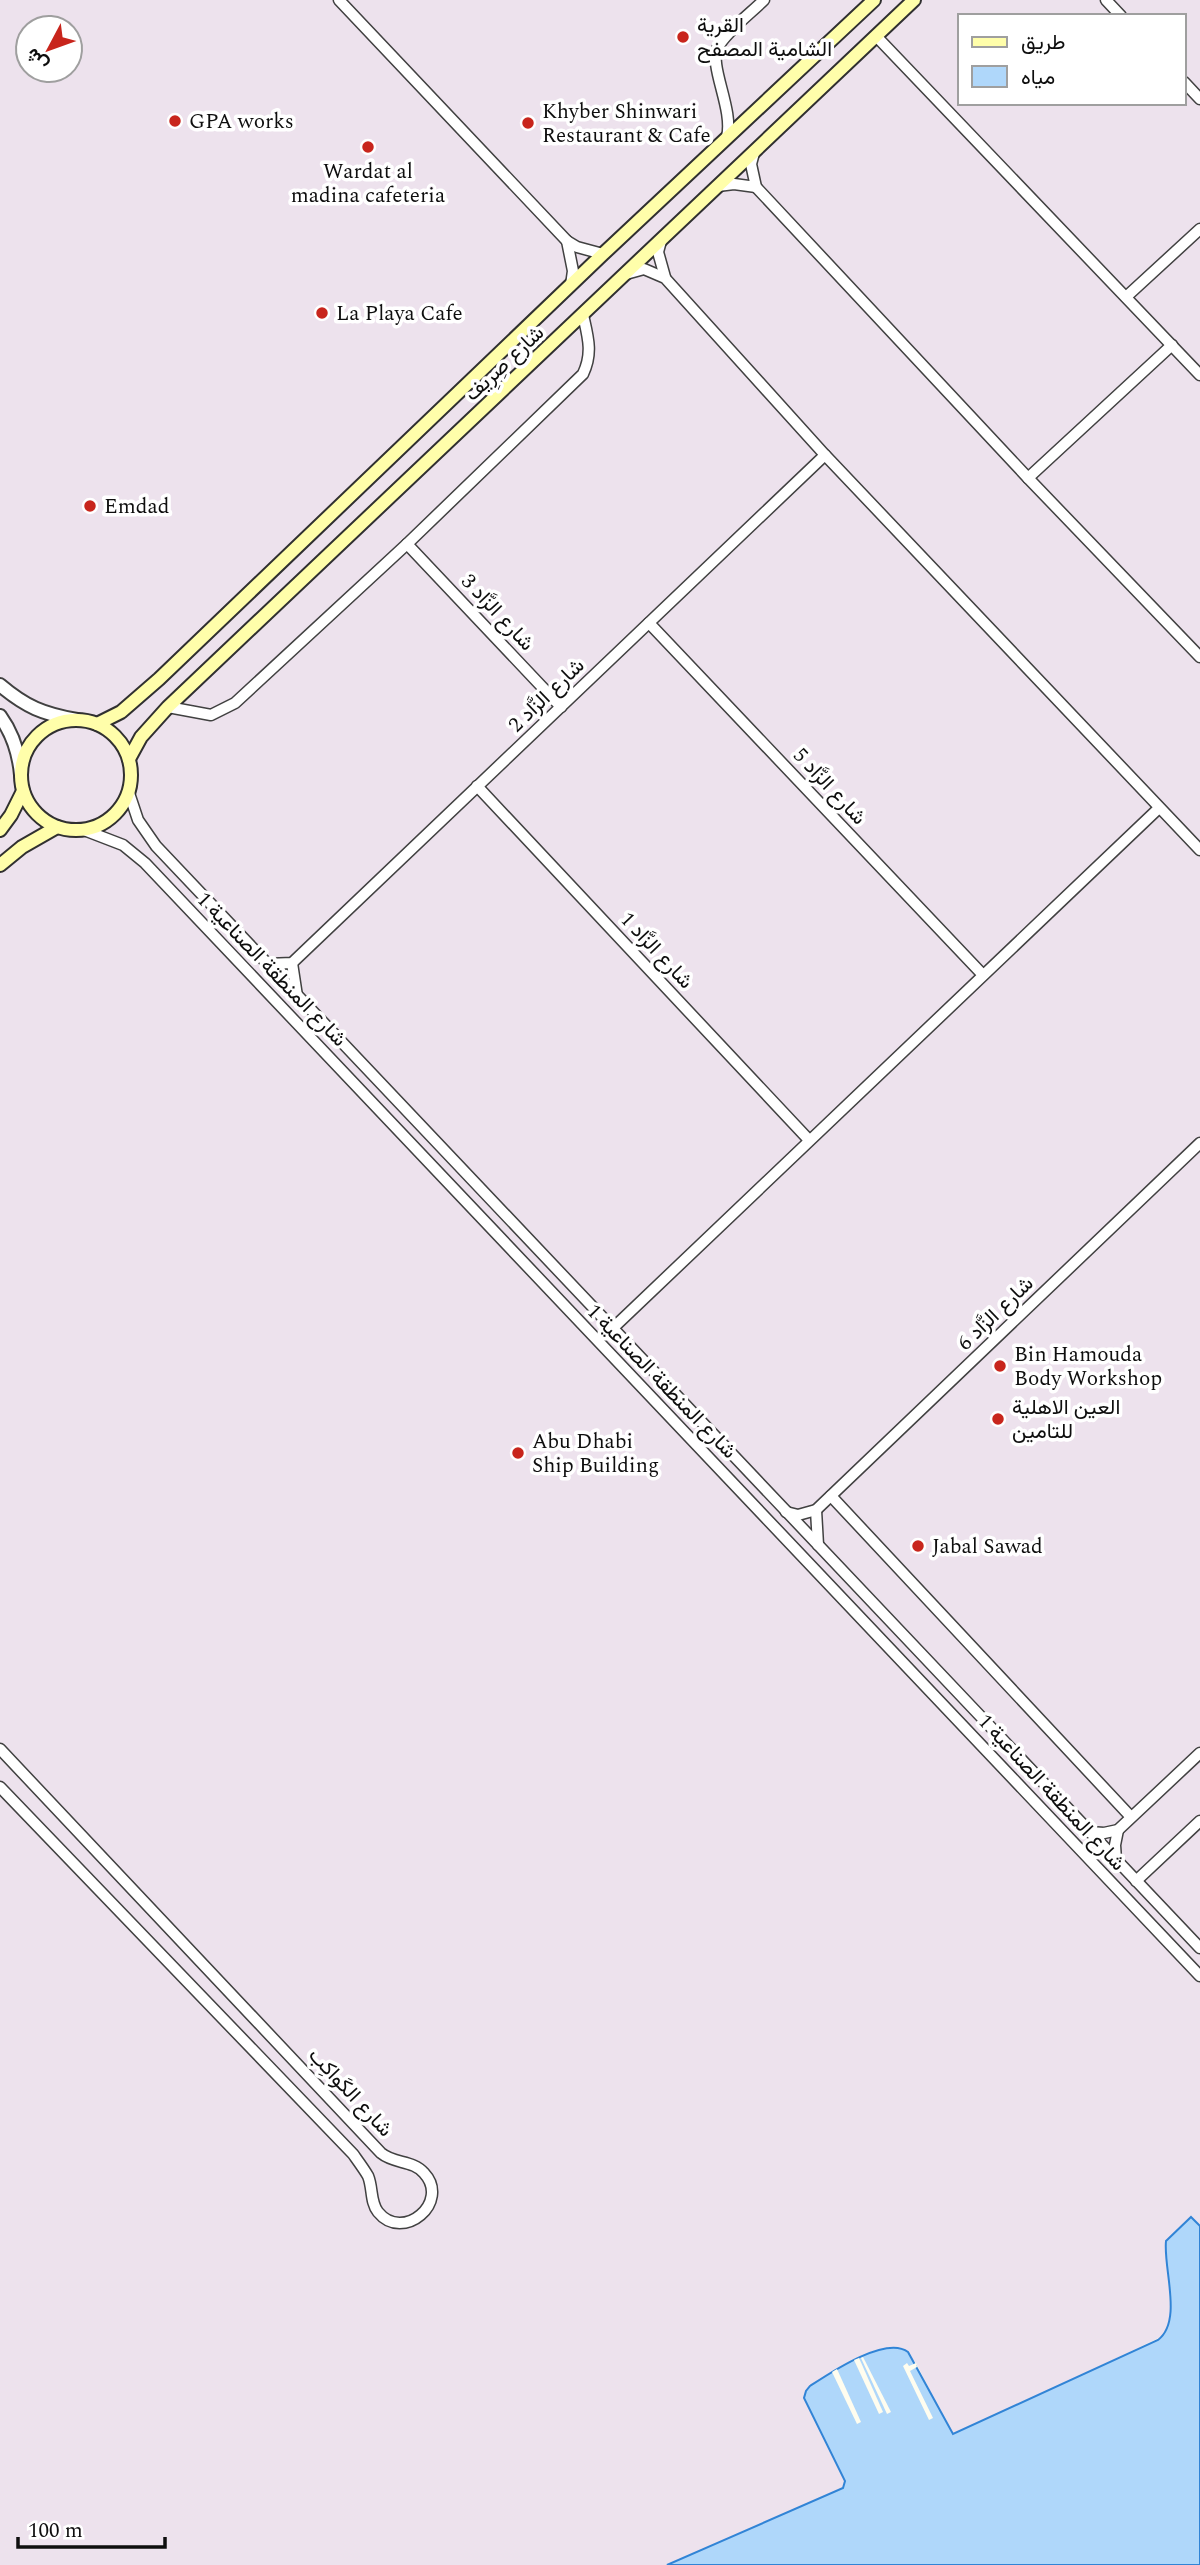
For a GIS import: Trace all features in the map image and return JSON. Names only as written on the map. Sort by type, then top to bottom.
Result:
[{"type":"main road","name":"شارع صِرِيف","points":[[97,724],[121,712],[159,679],[603,254],[874,0]]},
{"type":"main road","name":"شارع صِرِيف","points":[[129,759],[141,737],[168,706],[914,0]]},
{"type":"main road","points":[[77,720],[97,724],[111,732],[122,744],[129,759],[129,793],[112,818],[99,826],[84,830],[57,827],[42,818],[23,791],[21,775],[24,758],[32,742],[44,730],[60,722],[77,720]]},
{"type":"main road","points":[[0,830],[23,791]]},
{"type":"main road","points":[[0,865],[23,846],[57,827]]},
{"type":"street","points":[[339,0],[566,241],[576,247],[603,254]]},
{"type":"street","points":[[727,138],[729,116],[716,63],[716,51],[722,41],[764,0]]},
{"type":"street","points":[[1106,0],[1119,14]]},
{"type":"street","points":[[876,36],[1200,375]]},
{"type":"street","points":[[1186,84],[1200,99]]},
{"type":"street","points":[[755,151],[751,164],[756,187],[1028,478],[1198,652]]},
{"type":"street","points":[[718,186],[734,184],[756,187]]},
{"type":"street","points":[[1126,297],[1200,229]]},
{"type":"street","points":[[566,241],[573,271],[571,285]]},
{"type":"street","points":[[661,241],[659,264],[665,278],[825,455],[1200,850]]},
{"type":"street","points":[[626,274],[643,269],[665,278]]},
{"type":"street","points":[[168,706],[211,715],[235,703],[407,544],[583,374],[589,361],[590,345],[583,315]]},
{"type":"street","points":[[1028,478],[1172,345]]},
{"type":"street","name":"شارع الزَّاد 2","points":[[292,963],[825,455]]},
{"type":"street","name":"شارع الزَّاد 3","points":[[407,544],[561,707]]},
{"type":"street","name":"شارع الزَّاد 5","points":[[649,622],[983,975]]},
{"type":"street","points":[[0,685],[21,702],[38,711],[77,720]]},
{"type":"street","points":[[0,716],[19,755],[21,775]]},
{"type":"street","name":"شارع الزَّاد 1","points":[[477,786],[808,1140]]},
{"type":"street","name":"شارع المنطقة الصناعية 1","points":[[129,793],[138,820],[149,838],[1200,1948]]},
{"type":"street","points":[[612,1329],[1159,808]]},
{"type":"street","name":"شارع المنطقة الصناعية 1","points":[[84,830],[122,845],[145,863],[1200,1976]]},
{"type":"street","points":[[267,964],[292,963],[297,996]]},
{"type":"street","name":"شارع الزَّاد 6","points":[[816,1510],[1200,1143]]},
{"type":"street","points":[[831,1496],[1132,1817]]},
{"type":"street","points":[[786,1513],[798,1515],[816,1510],[819,1546]]},
{"type":"street","name":"شارع الكَواكِب","points":[[0,1749],[381,2153],[388,2159],[415,2165],[424,2173],[430,2183],[432,2196],[429,2207],[421,2217],[398,2223],[387,2220],[377,2212],[368,2177],[353,2154],[0,1787]]},
{"type":"street","points":[[1090,1832],[1118,1830],[1200,1753]]},
{"type":"street","points":[[1136,1881],[1200,1821]]},
{"type":"street","points":[[1116,1860],[1118,1830]]},
{"type":"shaded area","points":[[0,0],[1200,0],[1200,2226],[1190,2218],[1166,2241],[1171,2320],[1165,2335],[957,2434],[950,2431],[916,2363],[902,2348],[889,2347],[832,2372],[807,2405],[845,2481],[843,2488],[667,2565],[0,2565]]},
{"type":"water","points":[[1191,2217],[1200,2226],[1200,2565],[667,2565],[843,2488],[845,2481],[804,2398],[810,2386],[858,2358],[886,2348],[898,2348],[908,2352],[953,2434],[1158,2340],[1165,2331],[1171,2307],[1166,2241]]},
{"type":"pier","points":[[863,2357],[891,2412],[887,2414],[861,2358]]},
{"type":"pier","points":[[859,2358],[883,2412],[879,2414],[854,2360]]},
{"type":"pier","points":[[907,2363],[909,2366],[916,2363],[917,2367],[910,2371],[933,2418],[929,2420],[903,2366]]},
{"type":"pier","points":[[837,2369],[861,2422],[857,2424],[832,2372]]},
{"type":"place","name":"القرية الشامية المصفح","points":[[683,37]]},
{"type":"place","name":"GPA works","points":[[175,121]]},
{"type":"place","name":"Khyber Shinwari Restaurant & Cafe","points":[[528,123]]},
{"type":"place","name":"Wardat al madina cafeteria","points":[[368,147]]},
{"type":"place","name":"La Playa Cafe","points":[[322,313]]},
{"type":"place","name":"Emdad","points":[[90,506]]},
{"type":"place","name":"Bin Hamouda Body Workshop","points":[[1000,1366]]},
{"type":"place","name":"العين الاهلية للتامين","points":[[998,1419]]},
{"type":"place","name":"Abu Dhabi Ship Building","points":[[518,1453]]},
{"type":"place","name":"Jabal Sawad","points":[[918,1546]]}]
